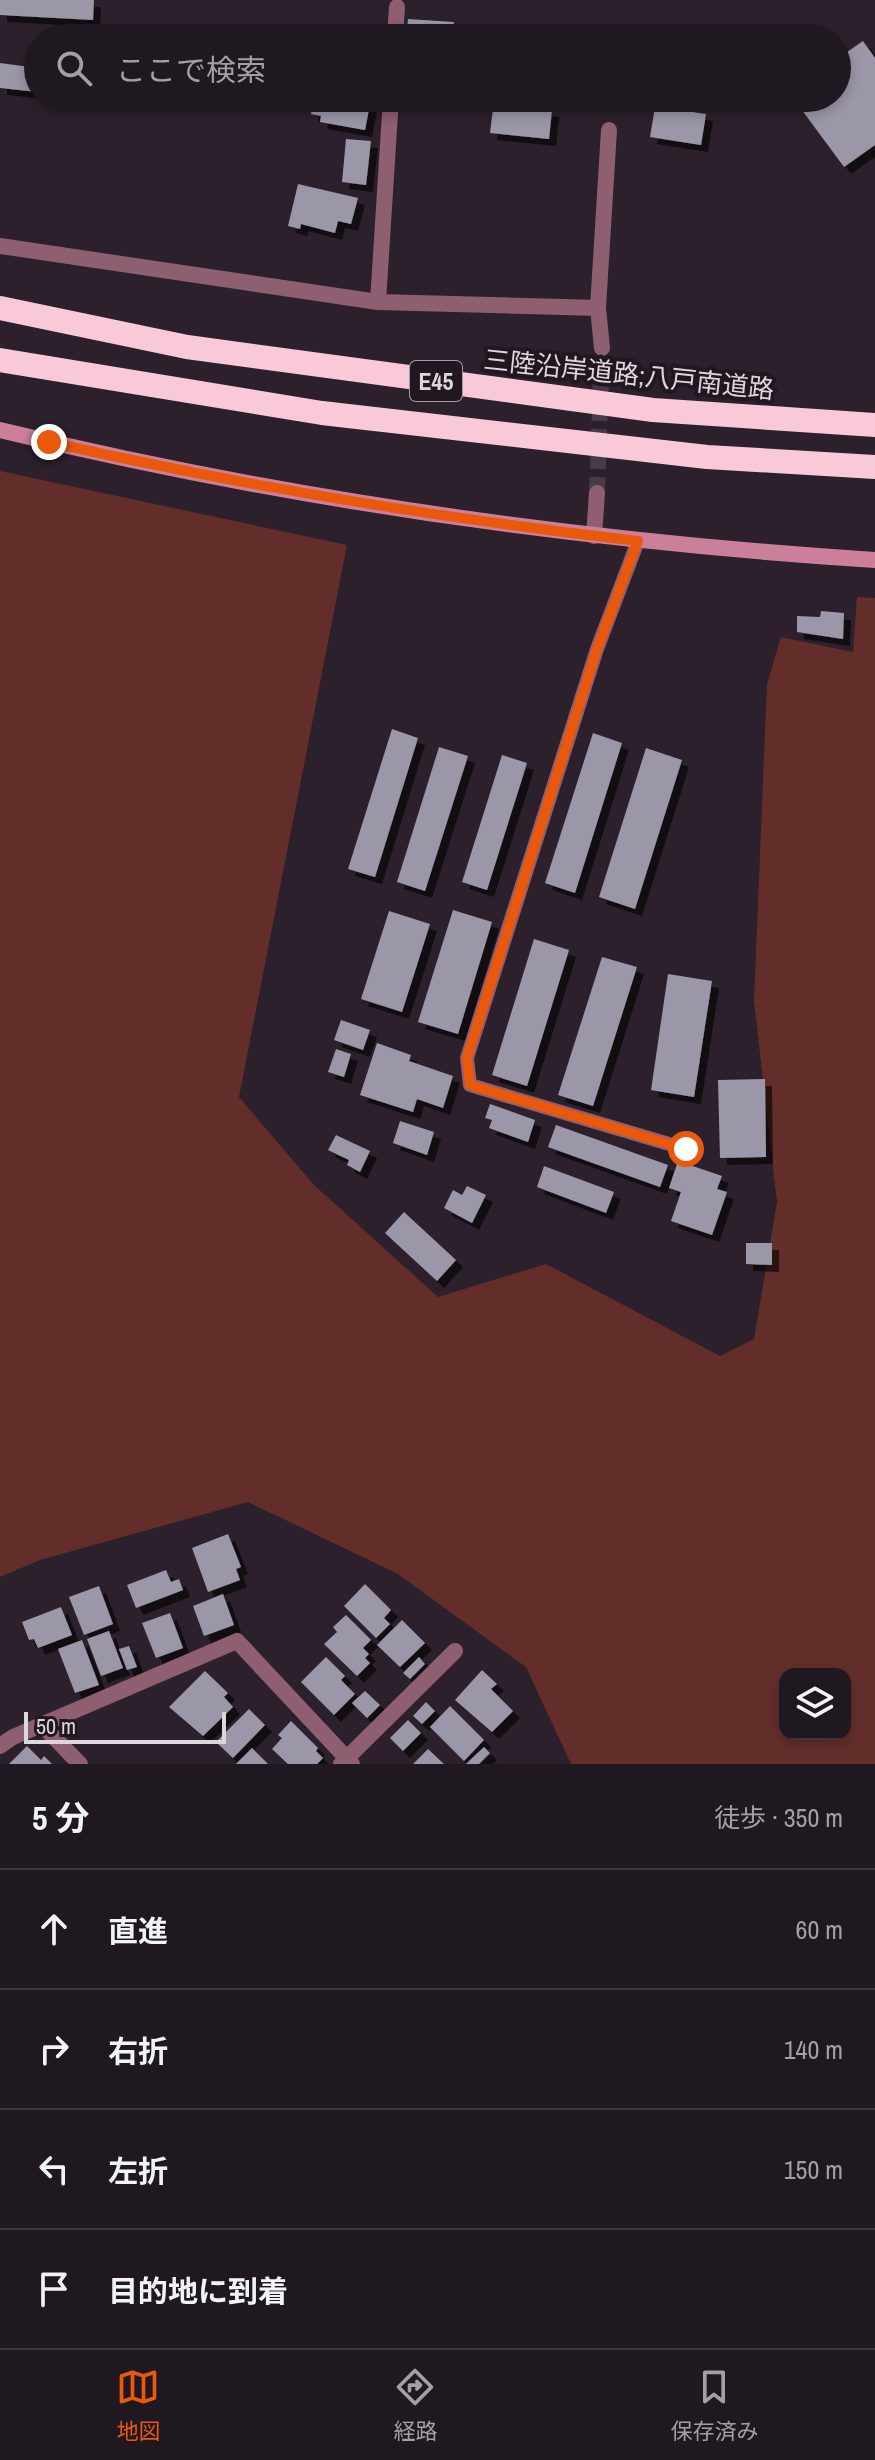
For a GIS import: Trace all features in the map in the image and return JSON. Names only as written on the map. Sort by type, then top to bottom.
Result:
[{"type":"highway","name":"三陸沿岸道路;八戸南道路","points":[[0,308],[187,347],[637,408],[875,425]]},
{"type":"highway","name":"E45","points":[[0,360],[322,413],[707,457],[875,467]]},
{"type":"street","points":[[396,24],[397,7]]},
{"type":"street","points":[[378,302],[390,112]]},
{"type":"street","points":[[602,348],[598,308],[609,130]]},
{"type":"street","points":[[0,246],[378,302],[598,308]]},
{"type":"street","points":[[0,430],[198,476],[594,536],[875,560]]},
{"type":"street","points":[[594,536],[597,493]]},
{"type":"street","points":[[0,1746],[237,1641],[347,1762],[455,1651]]},
{"type":"street","points":[[42,1725],[80,1764]]},
{"type":"lane","points":[[638,541],[597,649],[467,1058],[470,1085],[686,1149]]},
{"type":"shaded area","points":[[0,471],[347,545],[239,1097],[313,1184],[438,1297],[546,1264],[720,1356],[754,1339],[777,1202],[754,1001],[767,684],[781,637],[853,652],[857,597],[875,598],[875,1764],[571,1764],[526,1667],[398,1574],[248,1502],[40,1560],[0,1577]]},
{"type":"building","points":[[0,0],[94,0],[93,20],[0,15]]},
{"type":"building","points":[[408,19],[454,22],[454,24],[407,24]]},
{"type":"building","points":[[863,41],[875,58],[875,145],[844,167],[803,112],[851,112],[851,49]]},
{"type":"building","points":[[0,63],[24,66],[24,91],[0,88]]},
{"type":"building","points":[[368,112],[365,130],[320,122],[321,116],[311,114]]},
{"type":"building","points":[[493,112],[552,112],[549,139],[490,133]]},
{"type":"building","points":[[654,112],[706,114],[701,145],[650,137]]},
{"type":"building","points":[[346,139],[371,141],[366,185],[342,182]]},
{"type":"building","points":[[298,184],[358,198],[351,224],[338,221],[335,233],[301,224],[300,229],[288,226]]},
{"type":"building","points":[[821,611],[844,613],[843,639],[797,632],[797,616],[820,617]]},
{"type":"building","points":[[392,729],[418,738],[375,877],[348,869]]},
{"type":"building","points":[[593,733],[622,743],[575,893],[545,883]]},
{"type":"building","points":[[439,747],[468,756],[425,891],[397,882]]},
{"type":"building","points":[[646,748],[682,760],[635,909],[599,897]]},
{"type":"building","points":[[502,755],[527,763],[487,890],[462,882]]},
{"type":"building","points":[[453,910],[492,922],[458,1034],[418,1022]]},
{"type":"building","points":[[389,911],[430,924],[402,1012],[361,999]]},
{"type":"building","points":[[534,939],[569,950],[527,1086],[492,1075]]},
{"type":"building","points":[[602,957],[637,967],[593,1106],[558,1095]]},
{"type":"building","points":[[668,974],[712,981],[694,1097],[651,1090]]},
{"type":"building","points":[[341,1020],[370,1030],[363,1050],[334,1040]]},
{"type":"building","points":[[377,1043],[411,1055],[409,1061],[453,1076],[443,1108],[417,1099],[413,1112],[360,1095]]},
{"type":"building","points":[[336,1049],[351,1054],[344,1077],[328,1072]]},
{"type":"building","points":[[765,1079],[766,1157],[720,1158],[718,1080]]},
{"type":"building","points":[[490,1104],[535,1120],[528,1142],[489,1128],[492,1120],[485,1118]]},
{"type":"building","points":[[400,1121],[434,1132],[427,1155],[393,1143]]},
{"type":"building","points":[[556,1125],[668,1165],[660,1187],[548,1147]]},
{"type":"building","points":[[336,1135],[370,1151],[360,1172],[347,1165],[349,1160],[328,1150]]},
{"type":"building","points":[[678,1161],[722,1176],[717,1189],[727,1192],[712,1235],[671,1221],[681,1192],[669,1188]]},
{"type":"building","points":[[544,1166],[614,1192],[606,1213],[537,1187]]},
{"type":"building","points":[[467,1186],[486,1195],[472,1223],[444,1208],[453,1190],[462,1195]]},
{"type":"building","points":[[404,1212],[456,1260],[437,1281],[385,1233]]},
{"type":"building","points":[[746,1243],[772,1243],[772,1265],[746,1264]]},
{"type":"building","points":[[228,1534],[241,1567],[236,1569],[240,1580],[208,1592],[192,1548]]},
{"type":"building","points":[[166,1570],[171,1582],[179,1579],[183,1590],[136,1608],[127,1585]]},
{"type":"building","points":[[365,1584],[391,1610],[384,1618],[390,1624],[376,1638],[344,1606]]},
{"type":"building","points":[[99,1586],[113,1624],[84,1635],[69,1597]]},
{"type":"building","points":[[223,1594],[234,1625],[204,1636],[193,1606]]},
{"type":"building","points":[[61,1607],[72,1635],[38,1648],[34,1639],[29,1640],[22,1622]]},
{"type":"building","points":[[170,1613],[183,1648],[156,1658],[142,1623]]},
{"type":"building","points":[[346,1615],[371,1640],[363,1648],[369,1654],[365,1658],[370,1663],[357,1676],[324,1644],[337,1632],[333,1627]]},
{"type":"building","points":[[402,1620],[425,1643],[400,1667],[377,1645]]},
{"type":"building","points":[[109,1631],[123,1668],[101,1676],[87,1639]]},
{"type":"building","points":[[82,1640],[99,1685],[75,1693],[58,1649]]},
{"type":"building","points":[[129,1646],[137,1667],[127,1670],[119,1649]]},
{"type":"building","points":[[326,1657],[345,1676],[341,1680],[355,1694],[334,1715],[301,1682]]},
{"type":"building","points":[[419,1657],[425,1664],[410,1679],[403,1673]]},
{"type":"building","points":[[482,1670],[497,1684],[491,1689],[513,1711],[492,1732],[455,1700]]},
{"type":"building","points":[[205,1671],[228,1693],[224,1697],[233,1707],[203,1736],[169,1707]]},
{"type":"building","points":[[365,1691],[380,1705],[367,1718],[352,1703]]},
{"type":"building","points":[[426,1702],[435,1711],[422,1724],[413,1716]]},
{"type":"building","points":[[450,1706],[484,1740],[464,1761],[430,1727]]},
{"type":"building","points":[[249,1709],[265,1725],[233,1758],[216,1742]]},
{"type":"building","points":[[408,1720],[421,1733],[403,1751],[390,1738]]},
{"type":"building","points":[[291,1721],[318,1748],[316,1751],[323,1758],[317,1764],[288,1764],[272,1749],[282,1738],[278,1735]]},
{"type":"building","points":[[27,1746],[41,1760],[44,1756],[52,1764],[9,1764]]},
{"type":"building","points":[[484,1747],[490,1753],[479,1764],[466,1764]]},
{"type":"building","points":[[252,1748],[268,1764],[236,1764]]},
{"type":"building","points":[[428,1749],[444,1764],[413,1764]]},
{"type":"tunnel","points":[[597,493],[602,348]]},
{"type":"route","points":[[49,442],[198,476],[359,503],[638,541],[597,649],[467,1058],[470,1085],[686,1149]]}]
